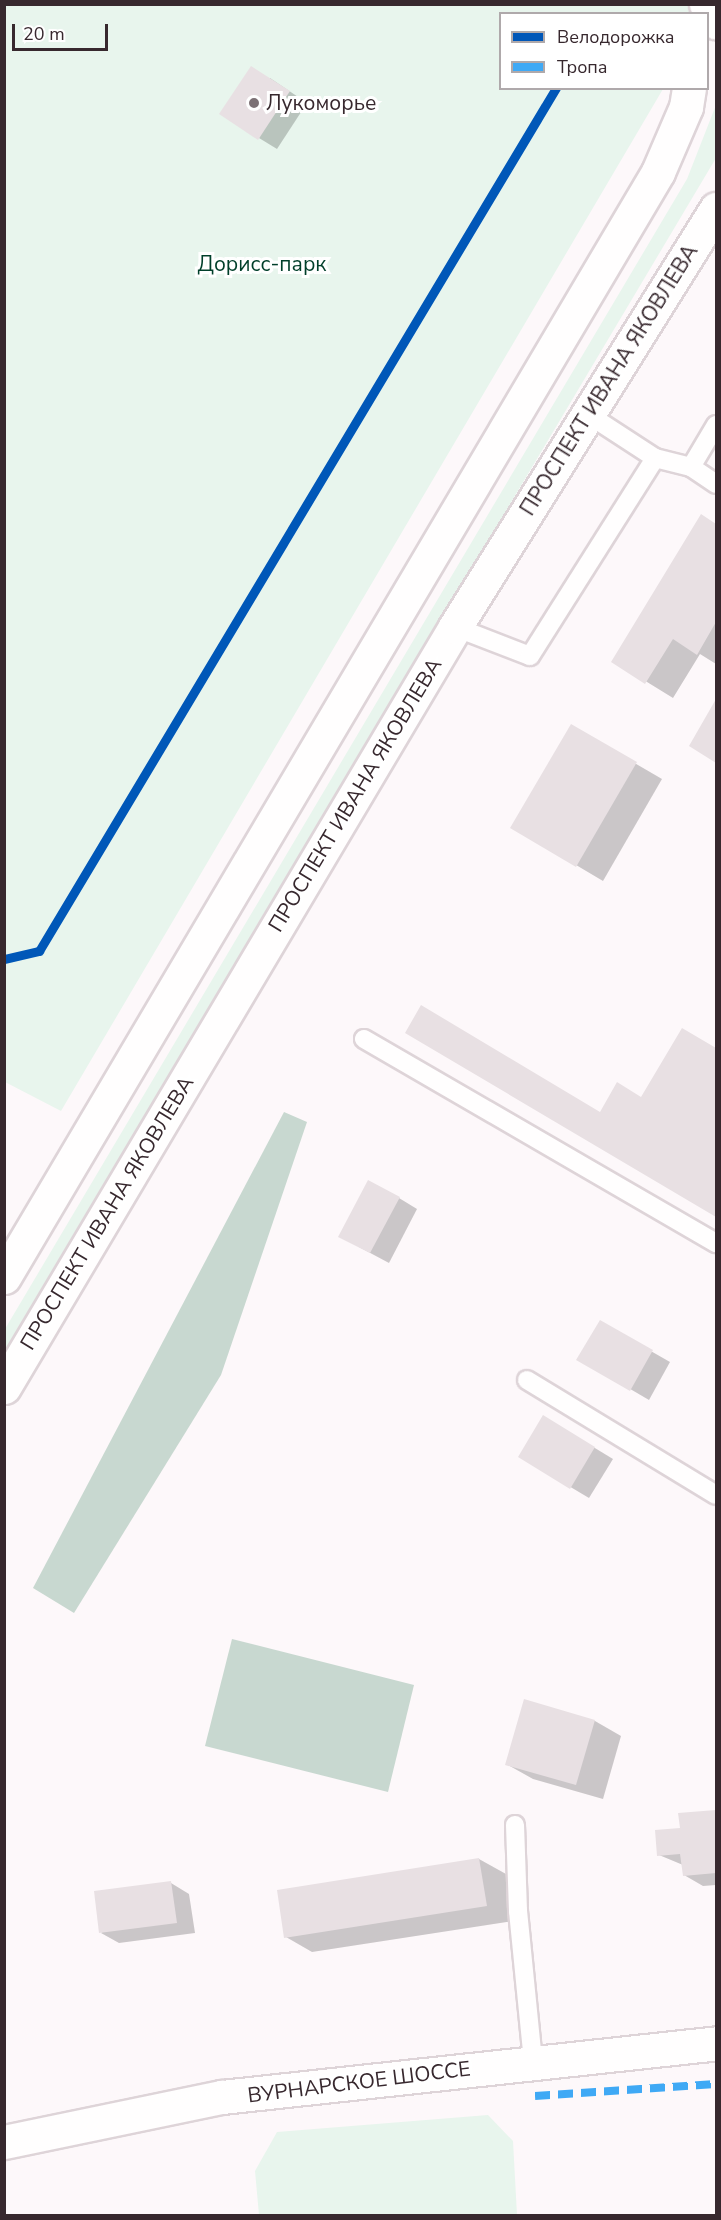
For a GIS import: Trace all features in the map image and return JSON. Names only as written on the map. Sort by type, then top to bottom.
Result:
[{"type":"main road","points":[[706,4],[717,22]]},
{"type":"main road","points":[[4,1277],[658,172],[686,106],[689,90]]},
{"type":"main road","name":"ПРОСПЕКТ ИВАНА ЯКОВЛЕВА","points":[[4,1387],[455,627],[586,413],[717,209]]},
{"type":"main road","name":"ВУРНАРСКОЕ ШОССЕ","points":[[4,2142],[222,2097],[717,2043]]},
{"type":"lane","points":[[586,413],[655,458],[691,467],[717,484]]},
{"type":"lane","points":[[691,467],[717,425]]},
{"type":"lane","points":[[455,627],[530,656],[655,458]]},
{"type":"lane","points":[[364,1039],[717,1243]]},
{"type":"lane","points":[[527,1380],[717,1495]]},
{"type":"lane","points":[[515,1825],[518,1911],[533,2062]]},
{"type":"green space","name":"Дорисс-парк","points":[[5,5],[690,5],[693,12],[499,12],[499,90],[662,90],[61,1111],[5,1082]]},
{"type":"green space","points":[[716,105],[716,158],[5,1353],[5,1329],[687,179]]},
{"type":"green space","points":[[488,2115],[513,2141],[517,2215],[259,2215],[255,2171],[277,2132]]},
{"type":"shaded area","points":[[284,1112],[307,1122],[221,1375],[74,1613],[33,1588]]},
{"type":"shaded area","points":[[232,1639],[414,1685],[388,1792],[205,1746]]},
{"type":"building","name":"Лукоморье","points":[[251,66],[290,91],[258,140],[219,114]]},
{"type":"building","points":[[701,514],[716,524],[716,622],[697,655],[673,639],[645,684],[611,662]]},
{"type":"building","points":[[716,699],[716,763],[689,746]]},
{"type":"building","points":[[571,724],[637,762],[576,867],[510,828]]},
{"type":"building","points":[[421,1005],[600,1112],[617,1082],[641,1097],[682,1028],[716,1048],[716,1217],[405,1033]]},
{"type":"building","points":[[368,1180],[400,1197],[370,1253],[338,1237]]},
{"type":"building","points":[[600,1320],[653,1350],[630,1391],[576,1360]]},
{"type":"building","points":[[543,1415],[595,1447],[570,1489],[518,1457]]},
{"type":"building","points":[[524,1699],[595,1720],[576,1785],[505,1765]]},
{"type":"building","points":[[716,1810],[716,1873],[683,1876],[680,1854],[657,1856],[655,1830],[680,1828],[678,1813]]},
{"type":"building","points":[[479,1858],[487,1906],[284,1938],[277,1890]]},
{"type":"building","points":[[171,1881],[177,1923],[99,1933],[94,1891]]},
{"type":"marked path","points":[[535,2096],[716,2084]]},
{"type":"cycle path","points":[[4,959],[39,951],[555,90]]},
{"type":"place","name":"Лукоморье","points":[[254,103]]}]
